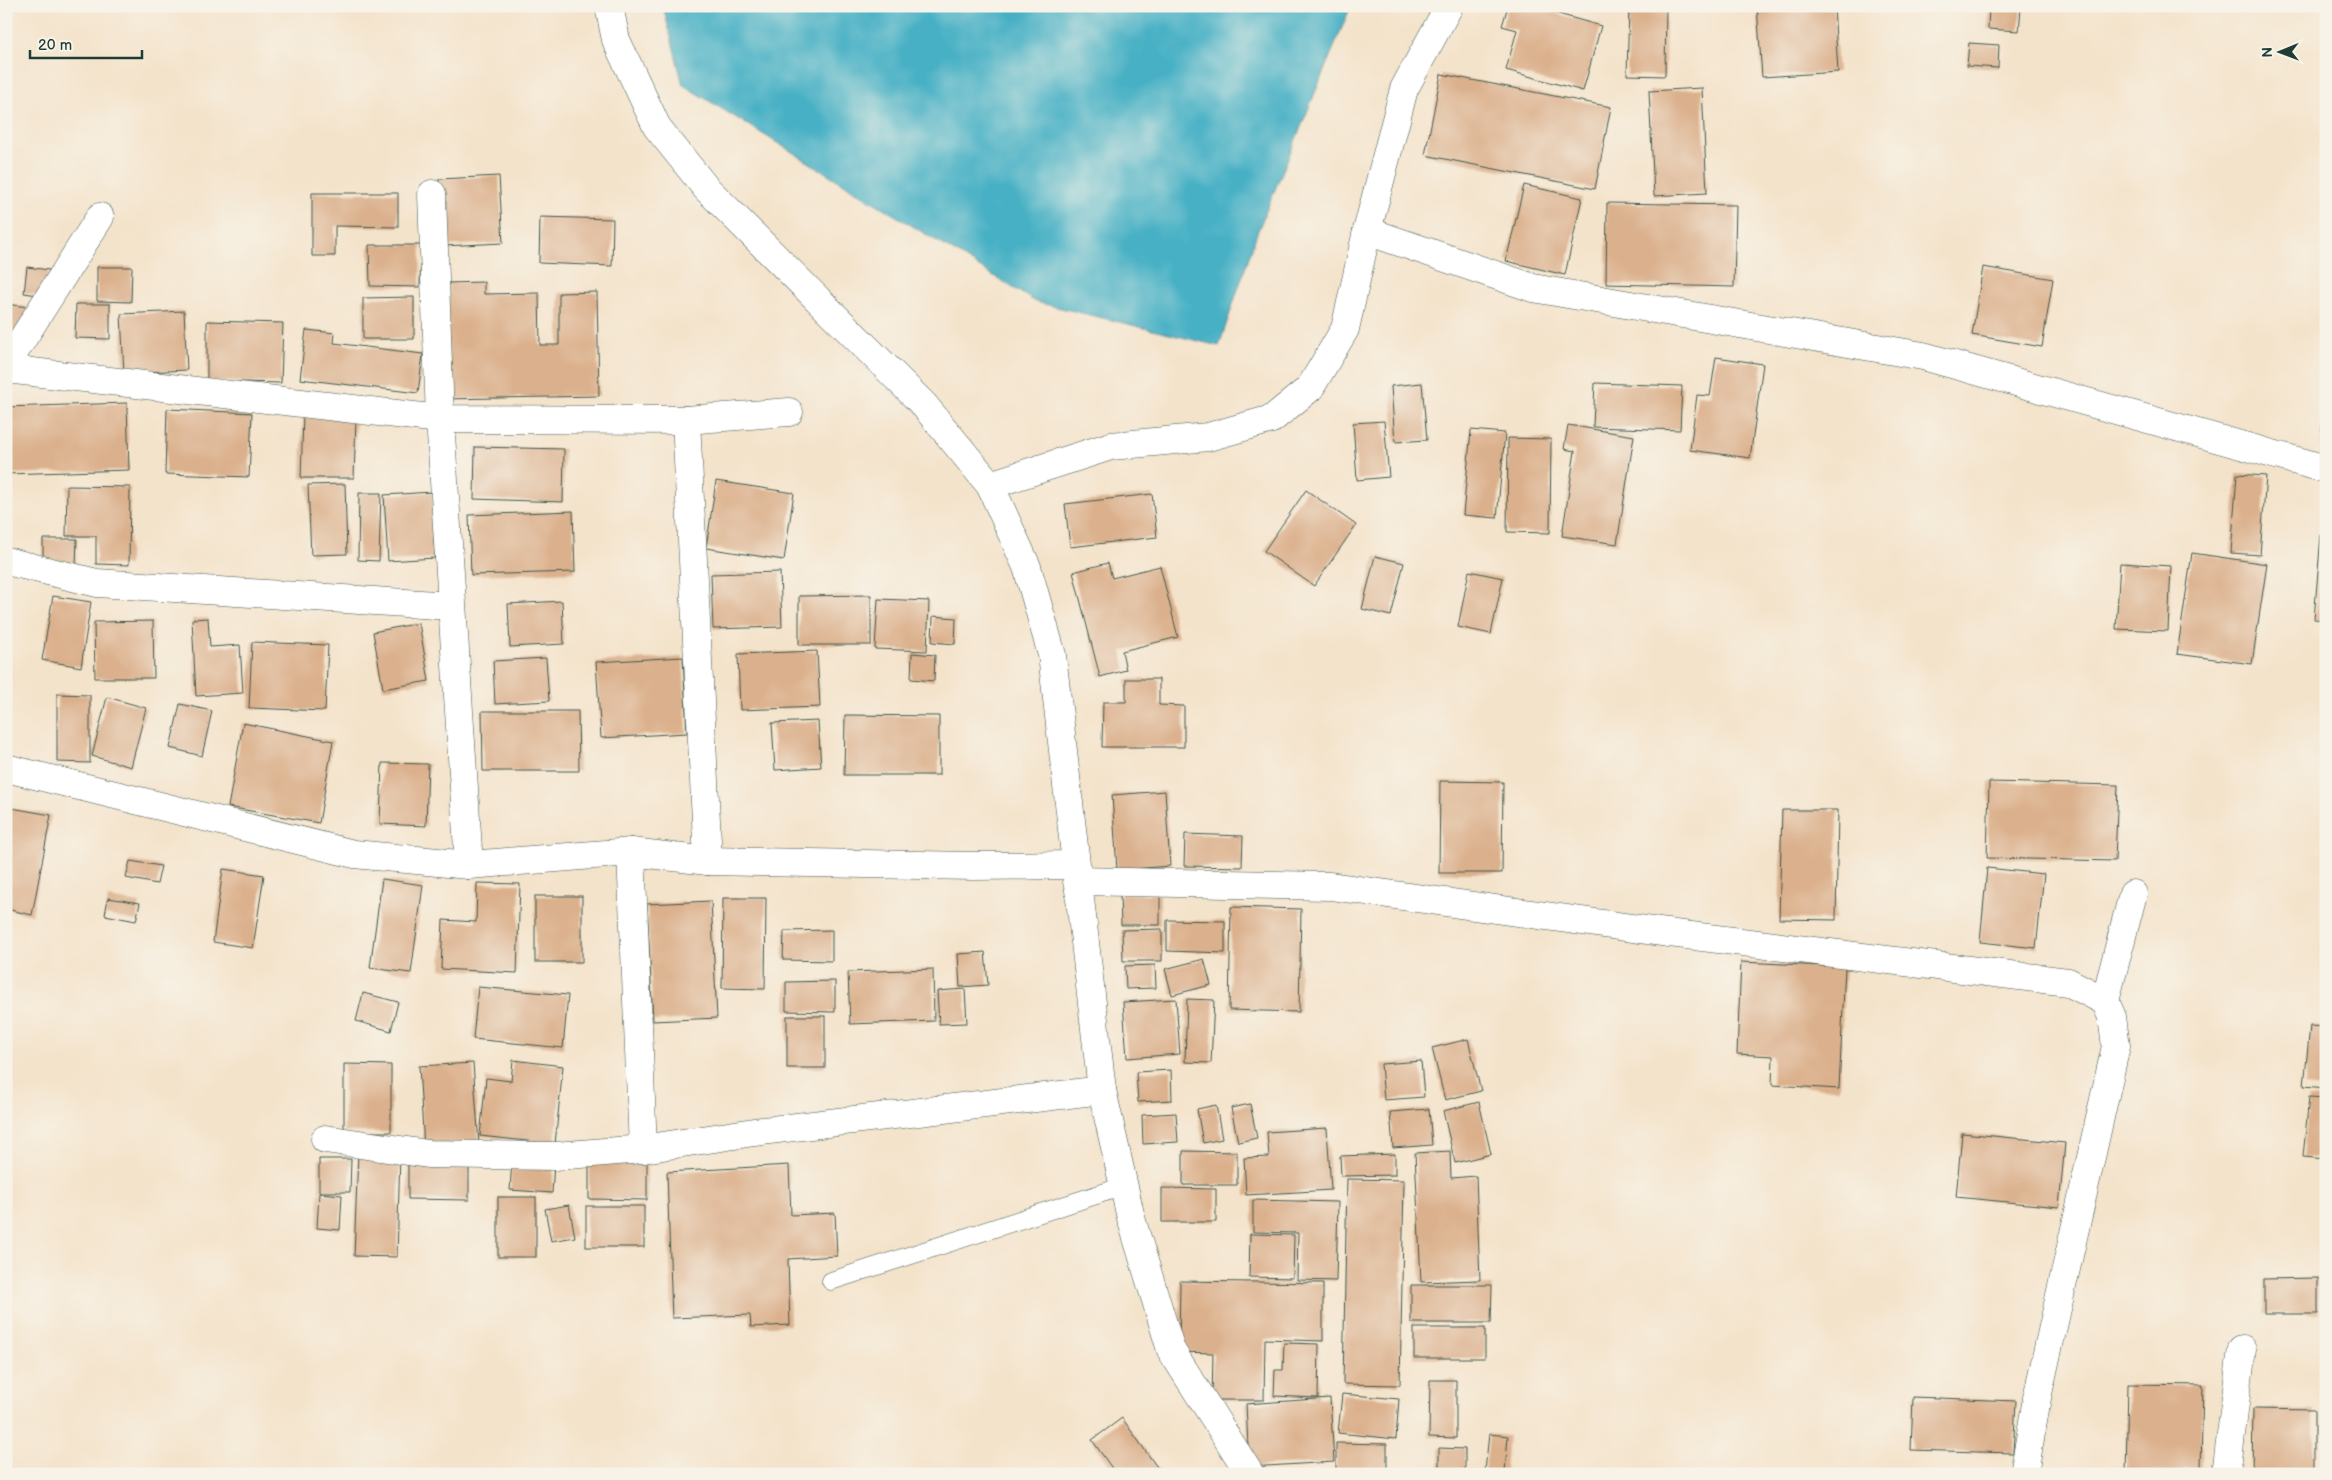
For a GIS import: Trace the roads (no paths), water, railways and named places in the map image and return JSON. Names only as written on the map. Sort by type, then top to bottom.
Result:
[{"type":"street","points":[[609,6],[616,40],[657,127],[706,188],[924,404],[990,485],[1027,567],[1052,654],[1102,1090],[1124,1186],[1171,1350],[1250,1474]]},
{"type":"street","points":[[990,485],[1110,446],[1208,437],[1272,419],[1310,388],[1345,330],[1367,231],[1404,89],[1449,6]]},
{"type":"street","points":[[432,194],[440,419],[469,865]]},
{"type":"street","points":[[100,217],[6,367],[440,419],[686,420],[790,412]]},
{"type":"street","points":[[1367,231],[1533,288],[1923,356],[2326,469]]},
{"type":"street","points":[[686,420],[708,861]]},
{"type":"street","points":[[6,561],[97,583],[451,606]]},
{"type":"street","points":[[6,768],[354,854],[469,865],[631,852],[708,861],[973,866],[1330,886],[1668,933],[2068,982],[2105,1001]]},
{"type":"street","points":[[631,852],[643,1149]]},
{"type":"street","points":[[2024,1474],[2038,1398],[2116,1046],[2112,1017],[2105,1001],[2133,894]]},
{"type":"street","points":[[325,1139],[428,1154],[555,1156],[643,1149],[764,1131],[1102,1090]]},
{"type":"street","points":[[2226,1474],[2242,1349]]},
{"type":"lane","points":[[831,1281],[1124,1186]]},
{"type":"water","points":[[663,6],[1351,6],[1257,233],[1219,346],[1036,302],[683,85]]}]
